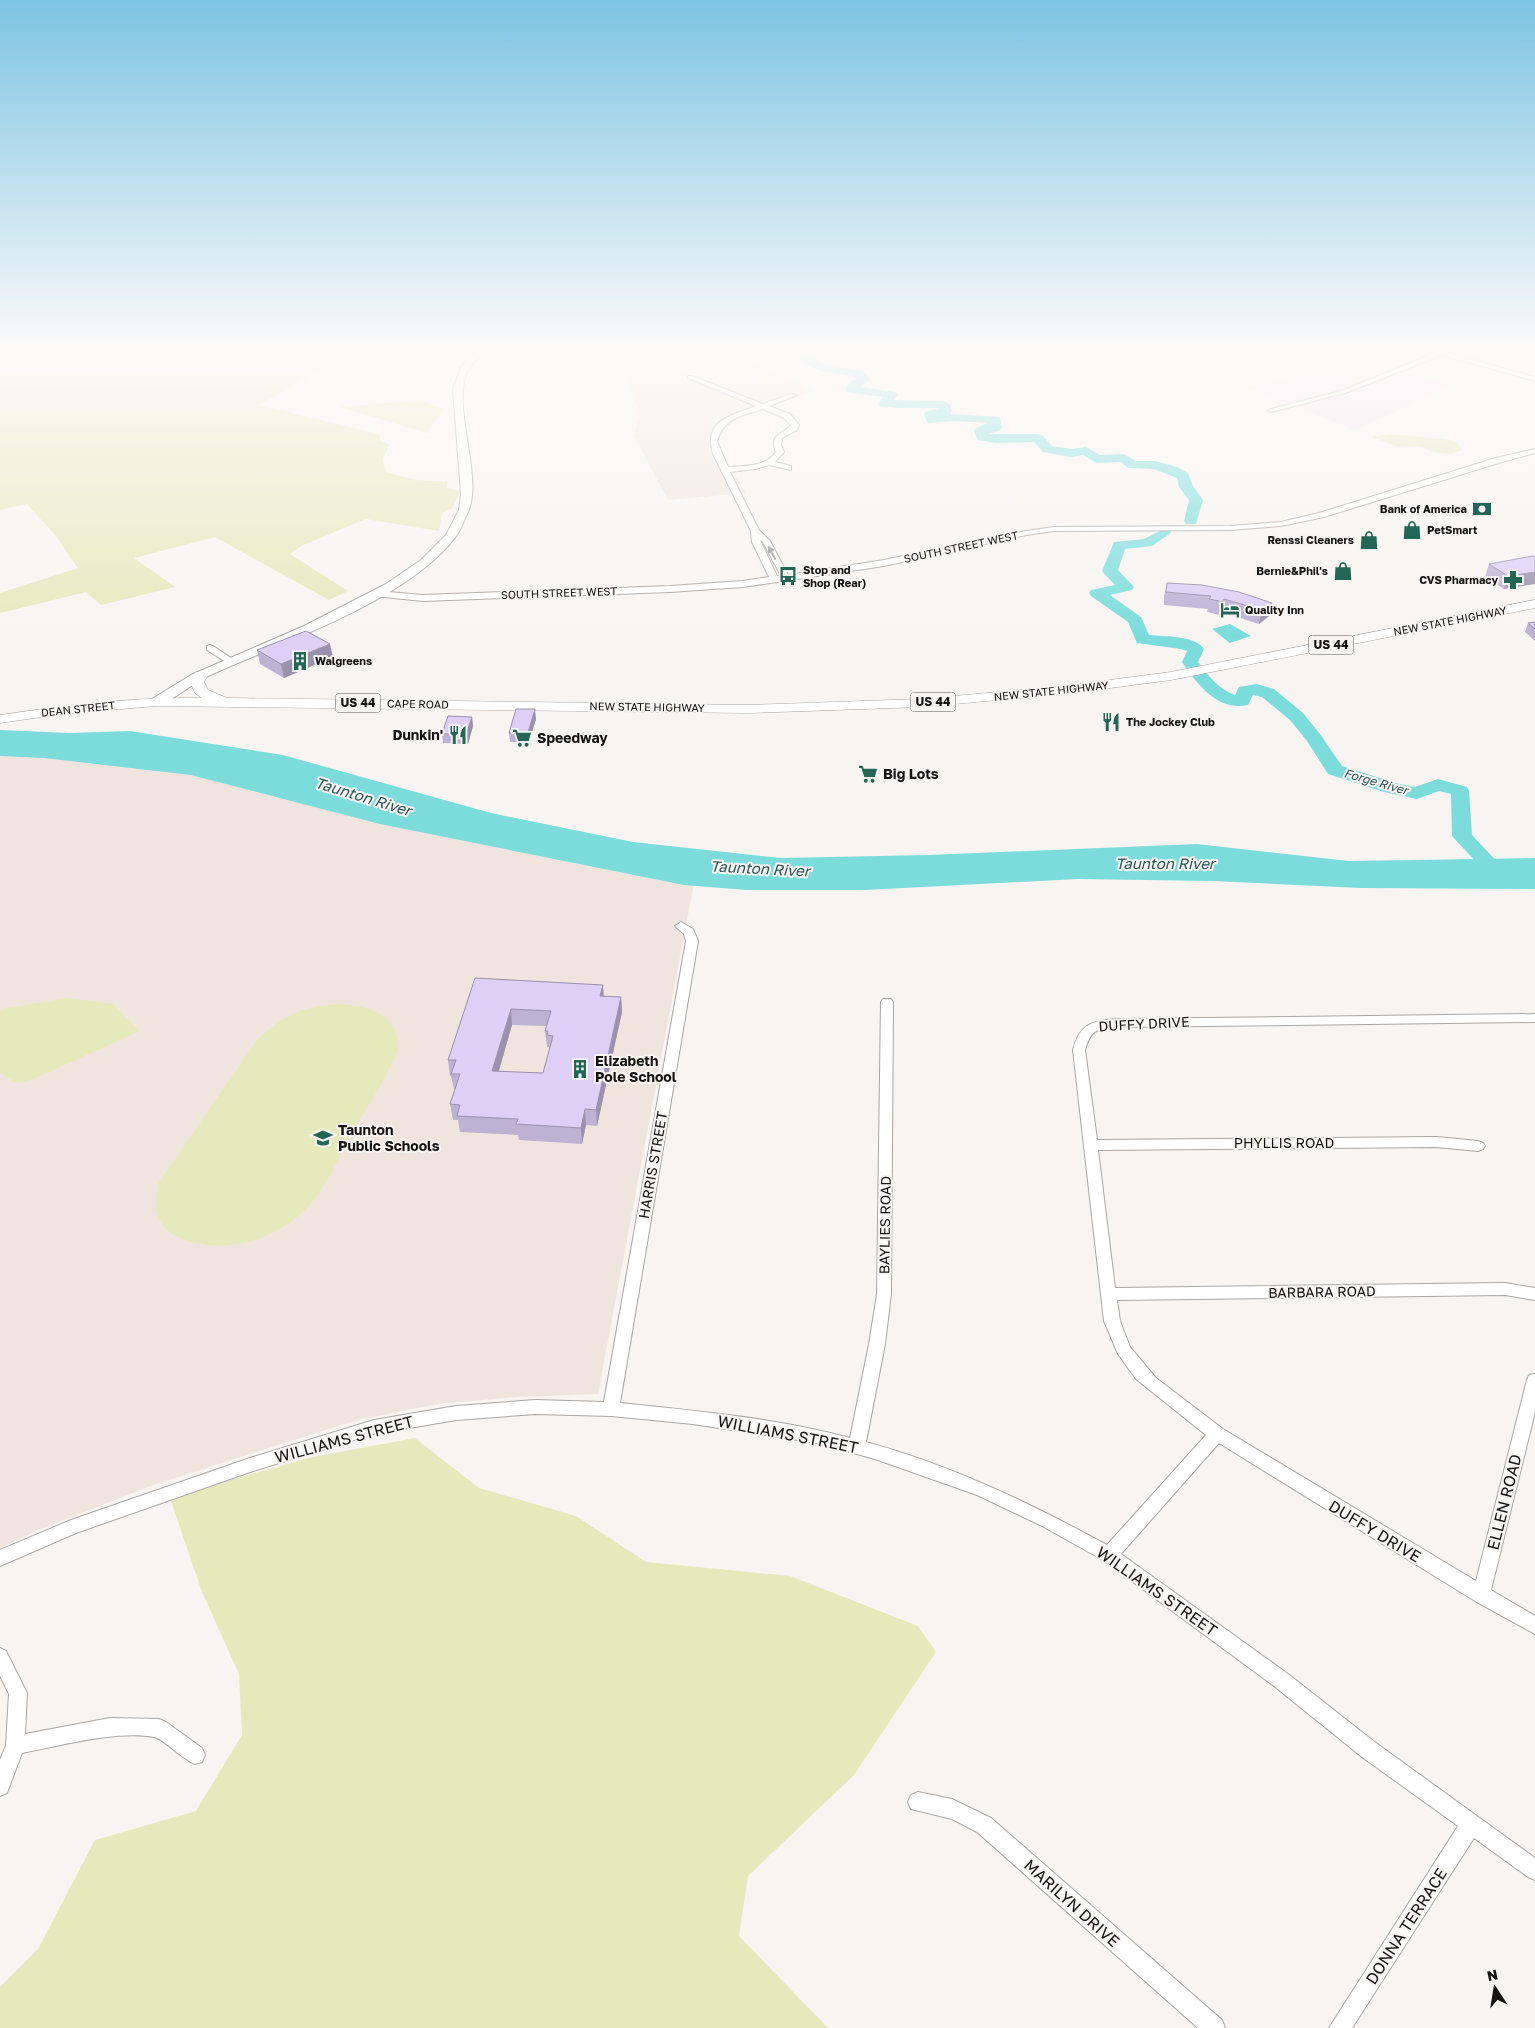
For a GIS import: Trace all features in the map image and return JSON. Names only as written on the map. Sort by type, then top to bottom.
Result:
[{"type":"highway","name":"NEW STATE HIGHWAY","points":[[561,706],[750,709],[894,705],[1048,692],[1183,674],[1535,604]]},
{"type":"highway","points":[[201,675],[198,683],[203,694],[237,702]]},
{"type":"highway","name":"CAPE ROAD","points":[[156,702],[561,706]]},
{"type":"highway","name":"DEAN STREET","points":[[0,719],[62,710],[156,702]]},
{"type":"main road","name":"DEAN STREET","points":[[156,702],[201,675],[356,606],[378,594],[437,551],[454,533],[461,520],[467,492],[463,446]]},
{"type":"main road","name":"DEAN STREET","points":[[156,702],[165,688],[172,684],[267,646]]},
{"type":"street","points":[[715,446],[755,531],[756,542],[774,580]]},
{"type":"street","points":[[770,463],[778,457],[780,452],[778,446]]},
{"type":"street","name":"SOUTH STREET WEST","points":[[378,594],[423,598],[716,586],[774,580],[910,558],[1047,530],[1230,528],[1289,522],[1321,515],[1499,460],[1535,451]]},
{"type":"street","points":[[725,470],[770,463],[788,468]]},
{"type":"street","points":[[755,531],[766,541],[786,578]]},
{"type":"street","points":[[210,648],[229,660]]},
{"type":"street","name":"HARRIS STREET","points":[[611,1409],[692,941],[689,932],[681,926]]},
{"type":"street","name":"BAYLIES ROAD","points":[[857,1446],[883,1309],[887,1002]]},
{"type":"street","name":"DUFFY DRIVE","points":[[1535,1018],[1136,1022],[1093,1026],[1084,1034],[1080,1050],[1108,1294],[1114,1330],[1128,1359],[1150,1384],[1217,1434],[1535,1626]]},
{"type":"street","name":"PHYLLIS ROAD","points":[[1090,1145],[1436,1142],[1478,1146]]},
{"type":"street","name":"BARBARA ROAD","points":[[1108,1294],[1505,1289],[1527,1291],[1535,1294]]},
{"type":"street","name":"ELLEN ROAD","points":[[1481,1595],[1535,1380]]},
{"type":"street","name":"WILLIAMS STREET","points":[[0,1558],[71,1527],[250,1464],[374,1427],[431,1416],[535,1407],[611,1409],[693,1417],[767,1428],[857,1446],[983,1490],[1041,1517],[1109,1555],[1281,1680],[1369,1750],[1535,1870]]},
{"type":"street","points":[[1109,1555],[1217,1434]]},
{"type":"street","points":[[0,1657],[18,1693],[15,1744],[0,1786]]},
{"type":"street","points":[[15,1744],[110,1727],[159,1728],[196,1755]]},
{"type":"street","name":"MARILYN DRIVE","points":[[918,1802],[940,1804],[962,1811],[984,1825],[1214,2028]]},
{"type":"street","name":"DONNA TERRACE","points":[[1340,2028],[1472,1823]]},
{"type":"shaded area","points":[[639,446],[720,446],[746,493],[668,500]]},
{"type":"shaded area","name":"Taunton Public Schools","points":[[25,754],[196,772],[694,883],[598,1394],[516,1397],[439,1404],[354,1421],[153,1485],[36,1531],[0,1548],[0,755]]},
{"type":"green space","points":[[0,446],[389,446],[383,459],[385,472],[417,480],[448,482],[447,488],[461,491],[452,508],[442,513],[439,531],[366,519],[303,545],[290,554],[348,591],[329,600],[215,537],[134,558],[175,587],[101,605],[86,592],[0,613],[0,593],[78,568],[55,535],[27,504],[0,510]]},
{"type":"green space","points":[[1396,446],[1459,446],[1462,450],[1452,454],[1433,452],[1422,447]]},
{"type":"green space","points":[[67,998],[113,1004],[140,1031],[29,1081],[17,1083],[0,1073],[0,1009]]},
{"type":"green space","points":[[343,1004],[375,1011],[390,1022],[398,1041],[397,1053],[319,1194],[300,1214],[286,1225],[252,1241],[216,1246],[198,1243],[172,1234],[161,1223],[156,1209],[158,1184],[256,1041],[266,1031],[295,1013],[306,1009]]},
{"type":"green space","points":[[415,1438],[479,1488],[576,1516],[646,1562],[790,1576],[918,1626],[936,1652],[854,1775],[748,1876],[739,1936],[828,2028],[0,2028],[0,1987],[38,1949],[95,1840],[196,1811],[242,1735],[239,1674],[202,1592],[171,1501],[233,1479],[313,1457]]},
{"type":"water","points":[[1230,624],[1251,636],[1230,643],[1212,629]]},
{"type":"water","name":"Taunton River","points":[[0,730],[69,733],[130,731],[283,755],[491,813],[633,842],[781,858],[928,855],[1197,844],[1349,861],[1535,858],[1535,889],[1361,888],[1214,881],[1078,879],[865,890],[746,890],[684,885],[380,824],[191,775],[44,758],[0,756]]},
{"type":"building","points":[[1535,557],[1535,572],[1508,576],[1489,564]]},
{"type":"building","points":[[1167,583],[1202,585],[1239,592],[1272,603],[1262,610],[1224,599],[1223,602],[1209,599],[1211,596],[1166,592]]},
{"type":"building","points":[[1535,622],[1535,629],[1528,623]]},
{"type":"building","points":[[306,631],[330,644],[281,664],[257,650]]},
{"type":"building","points":[[516,709],[535,709],[528,733],[509,733]]},
{"type":"building","points":[[448,716],[472,717],[466,734],[442,734]]},
{"type":"building","name":"Elizabeth Pole School","points":[[475,978],[603,985],[600,996],[621,997],[596,1110],[585,1109],[581,1128],[516,1124],[518,1119],[457,1116],[460,1105],[450,1104],[460,1074],[451,1074],[456,1060],[448,1060]],"holes":[[[511,1009],[551,1011],[545,1031],[548,1031],[547,1035],[553,1036],[543,1073],[492,1071]]]},
{"type":"waterway","name":"Forge River","points":[[1045,446],[1048,449],[1072,453],[1086,451],[1097,459],[1124,458],[1133,465],[1155,465],[1172,470],[1183,476],[1186,487],[1196,500],[1191,521]]},
{"type":"waterway","name":"Forge River","points":[[1164,533],[1147,543],[1119,545],[1110,571],[1126,587],[1097,593],[1135,620],[1143,639],[1185,644],[1196,649],[1190,662],[1206,683],[1217,693],[1224,697],[1242,701],[1245,691],[1257,689],[1268,693],[1296,716],[1314,738],[1335,770],[1391,788],[1417,793],[1438,785],[1460,791],[1462,836],[1496,872]]},
{"type":"place","name":"Bank of America","points":[[1482,509]]},
{"type":"place","name":"PetSmart","points":[[1412,530]]},
{"type":"place","name":"Renssi Cleaners","points":[[1369,540]]},
{"type":"place","name":"Bernie&Phil's","points":[[1343,571]]},
{"type":"place","name":"Stop and Shop (Rear)","points":[[788,576]]},
{"type":"place","name":"CVS Pharmacy","points":[[1513,580]]},
{"type":"place","name":"Quality Inn","points":[[1230,610]]},
{"type":"place","name":"Walgreens","points":[[300,661]]},
{"type":"place","name":"The Jockey Club","points":[[1111,722]]},
{"type":"place","name":"Dunkin'","points":[[458,735]]},
{"type":"place","name":"Speedway","points":[[522,738]]},
{"type":"place","name":"Big Lots","points":[[868,774]]},
{"type":"place","name":"Elizabeth Pole School","points":[[580,1069]]},
{"type":"place","name":"Taunton Public Schools","points":[[323,1138]]}]
